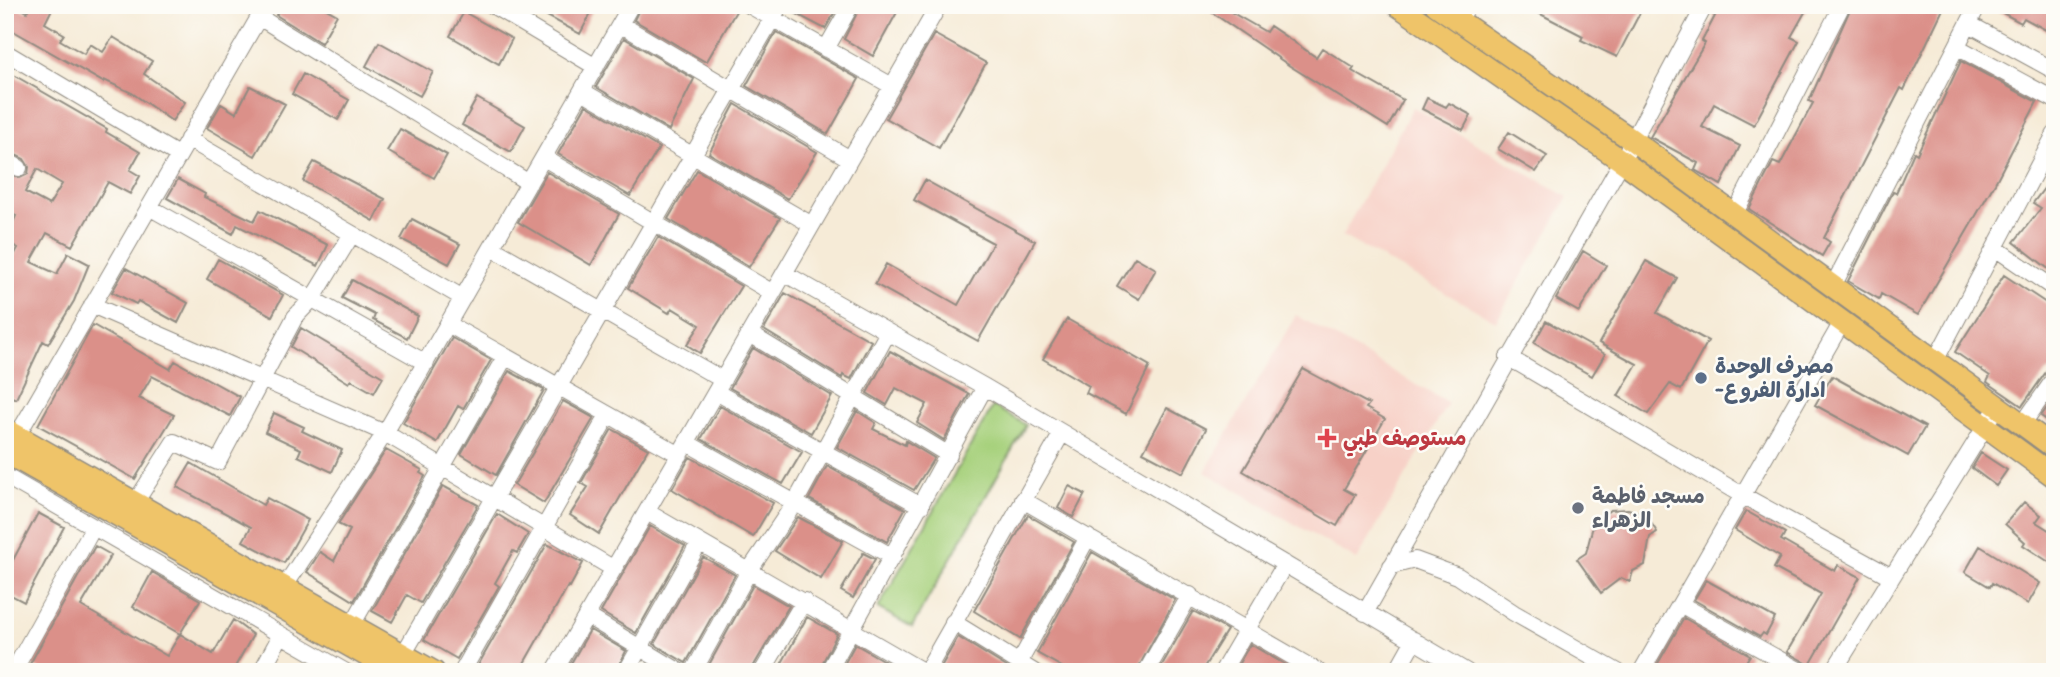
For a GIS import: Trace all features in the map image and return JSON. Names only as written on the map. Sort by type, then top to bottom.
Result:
[{"type":"main road","points":[[1398,5],[1622,161],[1841,324],[2055,477]]},
{"type":"main road","points":[[1436,5],[1464,13],[1632,140],[2055,448]]},
{"type":"main road","points":[[9,439],[135,503],[280,594],[352,625],[399,663]]},
{"type":"main road","points":[[9,439],[399,663],[434,672]]},
{"type":"street","points":[[492,5],[596,67]]},
{"type":"street","points":[[280,594],[385,433],[631,5]]},
{"type":"street","points":[[750,5],[776,12],[826,49],[892,86]]},
{"type":"street","points":[[826,49],[851,5]]},
{"type":"street","points":[[554,672],[939,5]]},
{"type":"street","points":[[1365,612],[1622,161],[1705,5]]},
{"type":"street","points":[[1734,215],[1842,5]]},
{"type":"street","points":[[1833,286],[1978,5]]},
{"type":"street","points":[[9,439],[92,304],[262,11],[529,183]]},
{"type":"street","points":[[399,663],[776,12]]},
{"type":"street","points":[[620,24],[850,159]]},
{"type":"street","points":[[1969,24],[2055,71]]},
{"type":"street","points":[[1957,47],[2055,100]]},
{"type":"street","points":[[5,52],[178,155]]},
{"type":"street","points":[[582,91],[812,225]]},
{"type":"street","points":[[1935,361],[2054,137]]},
{"type":"street","points":[[188,139],[463,298]]},
{"type":"street","points":[[544,158],[773,293]]},
{"type":"street","points":[[149,206],[426,363]]},
{"type":"street","points":[[135,503],[174,442],[218,462],[295,317],[313,298],[352,234]]},
{"type":"street","points":[[492,248],[603,312],[824,450],[921,506]]},
{"type":"street","points":[[1995,248],[2055,289]]},
{"type":"street","points":[[784,273],[985,387],[1467,672]]},
{"type":"street","points":[[92,304],[385,433],[614,569]]},
{"type":"street","points":[[448,324],[608,415],[796,501],[893,557]]},
{"type":"street","points":[[1641,672],[1841,324]]},
{"type":"street","points":[[693,672],[749,571],[796,501],[888,332]]},
{"type":"street","points":[[750,334],[949,455]]},
{"type":"street","points":[[352,625],[505,357]]},
{"type":"street","points":[[1508,357],[1742,495],[1891,576]]},
{"type":"street","points":[[2022,425],[2055,378]]},
{"type":"street","points":[[828,672],[985,387]]},
{"type":"street","points":[[1833,672],[1983,426],[1998,406]]},
{"type":"street","points":[[462,672],[608,415]]},
{"type":"street","points":[[647,512],[925,672],[1062,433]]},
{"type":"street","points":[[5,476],[346,672]]},
{"type":"street","points":[[1023,500],[1247,628],[1316,671]]},
{"type":"street","points":[[13,672],[93,528]]},
{"type":"street","points":[[1019,663],[1088,537]]},
{"type":"street","points":[[626,672],[699,543]]},
{"type":"street","points":[[1391,566],[1415,560],[1458,576],[1514,613],[1618,672]]},
{"type":"street","points":[[1222,672],[1285,564]]},
{"type":"street","points":[[1146,672],[1190,595]]},
{"type":"street","points":[[762,672],[804,601]]},
{"type":"street","points":[[1680,604],[1802,672]]},
{"type":"street","points":[[587,616],[680,672]]},
{"type":"street","points":[[953,622],[1034,672]]},
{"type":"street","points":[[261,672],[281,635]]},
{"type":"street","points":[[1396,672],[1414,640]]},
{"type":"shaded area","points":[[1413,107],[1568,197],[1496,321],[1342,236]]},
{"type":"shaded area","name":"مستوصف طبي","points":[[1296,315],[1448,403],[1357,560],[1205,472]]},
{"type":"green space","points":[[993,406],[1026,425],[912,627],[878,608]]},
{"type":"building","points":[[5,5],[15,5],[27,12],[31,5],[54,5],[45,23],[64,34],[60,40],[84,54],[90,44],[103,52],[113,37],[152,61],[144,74],[185,102],[172,121],[132,93],[104,80],[103,82],[10,29],[5,25]]},
{"type":"building","points":[[281,5],[319,5],[337,15],[321,43],[276,15]]},
{"type":"building","points":[[527,5],[581,5],[592,11],[580,34]]},
{"type":"building","points":[[641,5],[739,6],[707,61],[704,61],[634,20]]},
{"type":"building","points":[[790,5],[839,5],[825,29],[789,10]]},
{"type":"building","points":[[861,5],[901,5],[873,56],[844,39]]},
{"type":"building","points":[[1201,5],[1237,5],[1231,12],[1266,32],[1270,26],[1316,57],[1322,48],[1354,68],[1352,71],[1403,100],[1388,127],[1290,66]]},
{"type":"building","points":[[1523,5],[1644,5],[1617,57],[1581,40],[1583,36]]},
{"type":"building","points":[[1715,5],[1809,5],[1791,37],[1799,41],[1754,125],[1714,104],[1702,127],[1740,146],[1721,185],[1695,170],[1698,163],[1650,137],[1705,43],[1702,41],[1715,16],[1712,14]]},
{"type":"building","points":[[1852,5],[1945,5],[1904,90],[1901,88],[1824,238],[1830,242],[1822,256],[1749,209],[1773,162],[1780,165],[1813,103],[1809,101]]},
{"type":"building","points":[[1988,5],[2055,5],[2055,35],[2024,18],[2021,23]]},
{"type":"building","points":[[464,12],[512,39],[499,64],[450,36]]},
{"type":"building","points":[[776,32],[859,79],[828,134],[746,86]]},
{"type":"building","points":[[934,34],[986,63],[939,148],[886,118]]},
{"type":"building","points":[[624,38],[694,79],[669,130],[596,87]]},
{"type":"building","points":[[379,42],[433,72],[420,96],[366,66]]},
{"type":"building","points":[[1961,61],[2037,102],[1995,183],[1918,315],[1881,294],[1879,299],[1848,281],[1893,192],[1896,193],[1914,152],[1917,154]]},
{"type":"building","points":[[5,70],[107,129],[106,132],[140,152],[130,170],[140,176],[130,194],[108,182],[72,246],[47,233],[31,262],[57,274],[68,253],[89,264],[74,301],[48,344],[43,341],[16,399],[5,394],[5,273],[18,248],[5,241],[16,216],[5,210],[5,172],[20,178],[28,174],[29,167],[24,159],[5,150]],"holes":[[[37,169],[62,184],[49,205],[25,192]]]},
{"type":"building","points":[[303,74],[349,100],[338,120],[292,94]]},
{"type":"building","points":[[250,86],[285,104],[255,156],[207,128],[221,104],[236,113]]},
{"type":"building","points":[[477,98],[525,126],[511,152],[462,125]]},
{"type":"building","points":[[1427,98],[1446,107],[1449,103],[1471,115],[1463,130],[1422,109]]},
{"type":"building","points":[[735,104],[817,152],[788,199],[709,153]]},
{"type":"building","points":[[586,105],[659,148],[630,196],[558,154]]},
{"type":"building","points":[[400,129],[447,155],[434,178],[387,151]]},
{"type":"building","points":[[1509,132],[1547,156],[1536,172],[1498,149]]},
{"type":"building","points":[[314,162],[385,199],[374,221],[303,181]]},
{"type":"building","points":[[697,170],[780,218],[749,267],[668,219]]},
{"type":"building","points":[[547,172],[619,214],[591,265],[518,222]]},
{"type":"building","points":[[2055,174],[2055,274],[2014,242],[2041,208],[2033,203]]},
{"type":"building","points":[[178,179],[205,194],[204,197],[254,221],[260,210],[328,245],[318,266],[237,225],[233,234],[167,198]]},
{"type":"building","points":[[925,180],[1035,241],[978,341],[875,284],[886,264],[958,305],[993,243],[914,200]]},
{"type":"building","points":[[412,219],[460,244],[449,264],[401,239]]},
{"type":"building","points":[[658,237],[741,286],[700,353],[687,345],[700,325],[672,308],[669,313],[628,288]]},
{"type":"building","points":[[1583,251],[1606,265],[1579,312],[1556,299]]},
{"type":"building","points":[[1135,257],[1156,269],[1139,299],[1117,286]]},
{"type":"building","points":[[218,259],[283,295],[272,316],[207,279]]},
{"type":"building","points":[[1646,261],[1677,278],[1657,313],[1708,341],[1681,390],[1670,384],[1648,414],[1618,396],[1637,364],[1599,343]]},
{"type":"building","points":[[126,268],[188,303],[178,323],[138,301],[136,304],[112,292]]},
{"type":"building","points":[[2004,275],[2055,309],[2055,368],[2046,372],[2022,406],[1987,382],[1990,376],[1955,352]]},
{"type":"building","points":[[352,280],[418,316],[407,338],[373,320],[375,315],[342,298]]},
{"type":"building","points":[[785,293],[871,341],[851,379],[843,375],[842,378],[764,330]]},
{"type":"building","points":[[1067,319],[1150,366],[1126,414],[1086,393],[1089,386],[1043,359]]},
{"type":"building","points":[[1546,321],[1605,354],[1592,376],[1534,343]]},
{"type":"building","points":[[93,325],[170,369],[175,361],[240,397],[230,416],[152,376],[139,398],[174,415],[135,479],[38,425]]},
{"type":"building","points":[[301,328],[383,377],[374,393],[351,380],[349,383],[291,347]]},
{"type":"building","points":[[452,338],[491,360],[463,409],[458,406],[437,443],[403,423]]},
{"type":"building","points":[[753,348],[832,396],[811,433],[730,388]]},
{"type":"building","points":[[890,351],[969,394],[944,440],[917,423],[927,404],[896,388],[887,405],[867,393]]},
{"type":"building","points":[[1303,369],[1369,404],[1366,408],[1385,419],[1344,489],[1355,495],[1337,526],[1243,471]]},
{"type":"building","points":[[509,371],[544,390],[496,475],[461,454]]},
{"type":"building","points":[[1832,376],[1925,427],[1908,456],[1815,405]]},
{"type":"building","points":[[2055,397],[2055,426],[2041,416]]},
{"type":"building","points":[[563,401],[594,418],[544,503],[514,485]]},
{"type":"building","points":[[720,406],[802,452],[783,484],[701,439]]},
{"type":"building","points":[[1167,408],[1206,429],[1183,473],[1143,452]]},
{"type":"building","points":[[857,411],[876,423],[873,429],[905,445],[906,441],[934,458],[914,490],[837,447]]},
{"type":"building","points":[[274,413],[304,427],[302,431],[342,450],[332,472],[298,456],[301,449],[265,432]]},
{"type":"building","points":[[612,429],[648,449],[599,534],[570,515],[588,487],[581,483]]},
{"type":"building","points":[[386,450],[422,470],[420,473],[425,476],[354,601],[307,572],[320,552],[334,561],[350,530],[338,524]]},
{"type":"building","points":[[1981,453],[2007,470],[1996,486],[1972,468]]},
{"type":"building","points":[[690,457],[773,503],[753,537],[672,489]]},
{"type":"building","points":[[191,463],[263,505],[267,498],[308,520],[284,563],[243,541],[251,527],[177,487]]},
{"type":"building","points":[[827,466],[905,509],[887,542],[809,499]]},
{"type":"building","points":[[443,486],[478,505],[421,603],[407,595],[392,622],[372,611]]},
{"type":"building","points":[[1069,486],[1085,494],[1073,517],[1058,508]]},
{"type":"building","points":[[2024,502],[2041,515],[2036,522],[2055,534],[2055,566],[2023,545],[2025,542],[2005,524]]},
{"type":"building","points":[[1628,509],[1645,514],[1657,532],[1650,537],[1645,565],[1633,571],[1630,582],[1621,578],[1601,593],[1577,559],[1586,553],[1594,522],[1610,510]]},
{"type":"building","points":[[1746,511],[1785,533],[1781,540],[1835,571],[1838,565],[1860,577],[1810,665],[1787,652],[1821,594],[1774,568],[1780,557],[1735,530]]},
{"type":"building","points":[[38,513],[64,527],[24,602],[5,592],[5,575]]},
{"type":"building","points":[[497,514],[528,534],[517,553],[513,551],[495,583],[499,586],[457,659],[424,640]]},
{"type":"building","points":[[1028,515],[1074,542],[1020,639],[974,611]]},
{"type":"building","points":[[798,517],[843,541],[821,579],[775,551]]},
{"type":"building","points":[[650,526],[685,546],[636,633],[601,612]]},
{"type":"building","points":[[547,544],[583,563],[519,672],[481,672],[476,669]]},
{"type":"building","points":[[95,546],[111,555],[81,606],[167,656],[180,634],[213,654],[233,620],[253,635],[232,672],[43,672],[30,664]]},
{"type":"building","points":[[1980,546],[2040,583],[2028,604],[1992,583],[1990,587],[1965,572]]},
{"type":"building","points":[[1092,552],[1175,600],[1136,672],[1071,672],[1037,653]]},
{"type":"building","points":[[863,553],[875,559],[853,598],[841,591]]},
{"type":"building","points":[[703,557],[735,575],[686,663],[654,644]]},
{"type":"building","points":[[152,572],[200,600],[180,634],[133,607]]},
{"type":"building","points":[[1706,580],[1775,618],[1766,635],[1763,633],[1760,637],[1694,600]]},
{"type":"building","points":[[753,585],[789,606],[750,672],[705,672]]},
{"type":"building","points":[[1193,611],[1227,630],[1201,672],[1158,672]]},
{"type":"building","points":[[807,617],[837,634],[818,672],[777,672]]},
{"type":"building","points":[[1684,618],[1750,655],[1740,672],[1653,672]]},
{"type":"building","points":[[590,630],[626,651],[616,672],[566,672]]},
{"type":"building","points":[[958,637],[1013,671],[1013,672],[938,672]]},
{"type":"building","points":[[855,644],[891,665],[887,672],[840,672]]},
{"type":"building","points":[[1250,644],[1298,672],[1234,672]]},
{"type":"place","name":"مصرف الوحدة -ادارة الفروع","points":[[1701,378]]},
{"type":"place","name":"مستوصف طبي","points":[[1327,438]]},
{"type":"place","name":"مسجد فاطمة الزهراء","points":[[1578,508]]}]
